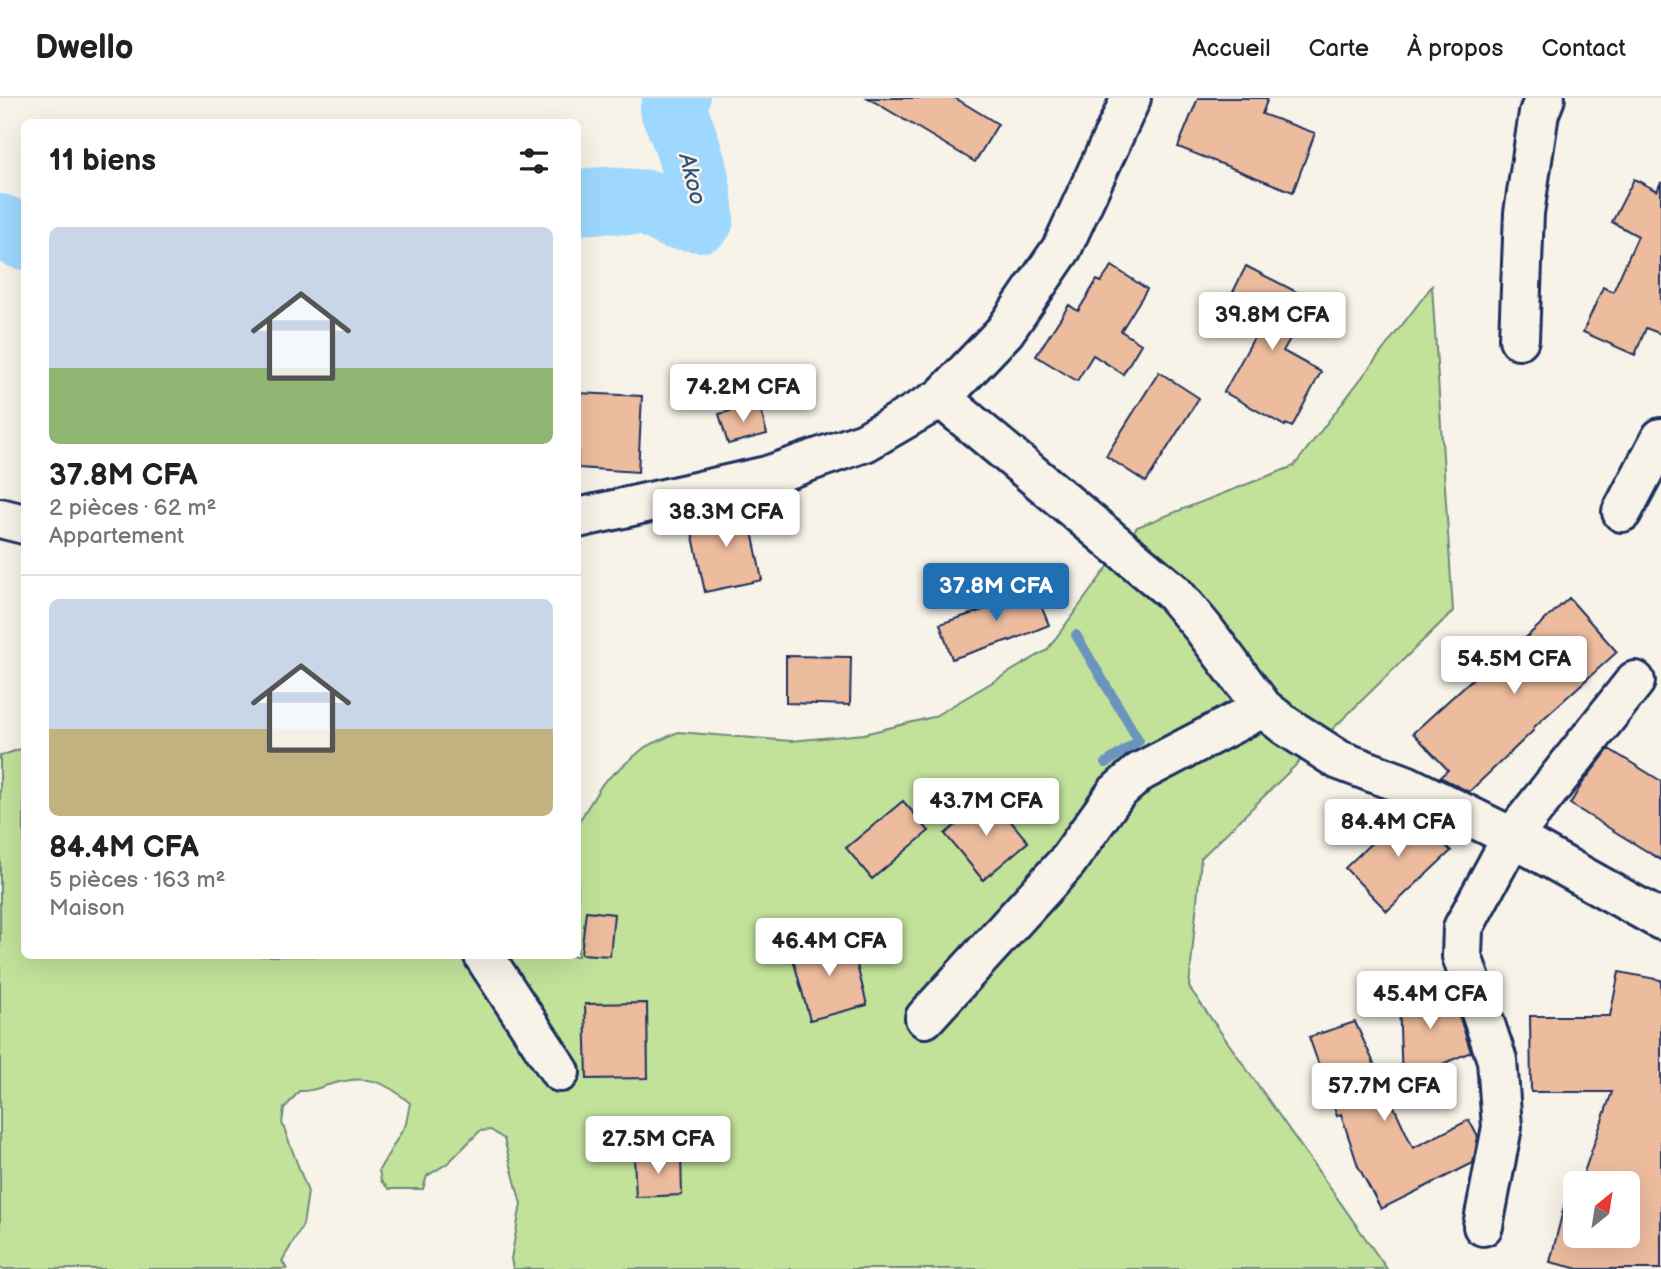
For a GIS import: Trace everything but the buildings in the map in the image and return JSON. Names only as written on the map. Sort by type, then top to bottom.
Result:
[{"type":"street","points":[[581,517],[767,476],[865,442],[941,398],[1005,331],[1062,248],[1131,98]]},
{"type":"street","points":[[1518,339],[1524,213],[1539,113],[1545,98]]},
{"type":"street","points":[[941,398],[1173,592],[1262,708],[1286,726],[1339,760],[1406,785],[1512,837],[1661,919]]},
{"type":"street","points":[[1622,512],[1661,438]]},
{"type":"street","points":[[0,518],[21,523]]},
{"type":"street","points":[[1483,1226],[1500,1139],[1501,1113],[1497,1060],[1462,956],[1463,928],[1512,837],[1635,681]]},
{"type":"street","points":[[925,1018],[1067,862],[1116,793],[1140,772],[1262,708]]},
{"type":"street","points":[[486,959],[560,1073]]},
{"type":"green space","points":[[1432,286],[1453,611],[1201,858],[1189,987],[1387,1269],[513,1269],[511,1259],[521,1204],[504,1139],[491,1130],[480,1131],[448,1163],[427,1176],[423,1189],[389,1189],[381,1181],[379,1170],[406,1124],[410,1103],[383,1084],[354,1080],[299,1091],[284,1109],[282,1123],[308,1192],[303,1225],[282,1261],[287,1269],[0,1269],[0,756],[21,749],[21,959],[581,959],[581,818],[603,783],[645,747],[678,732],[791,741],[864,734],[933,717],[1047,650],[1137,527],[1294,466]]},
{"type":"waterway","name":"Akoo","points":[[581,202],[605,200],[648,203],[673,216],[701,219],[692,163],[673,110],[677,98]]},
{"type":"waterway","name":"Akoo","points":[[0,227],[21,236]]},
{"type":"waterway","points":[[1076,635],[1139,741],[1106,763]]}]
